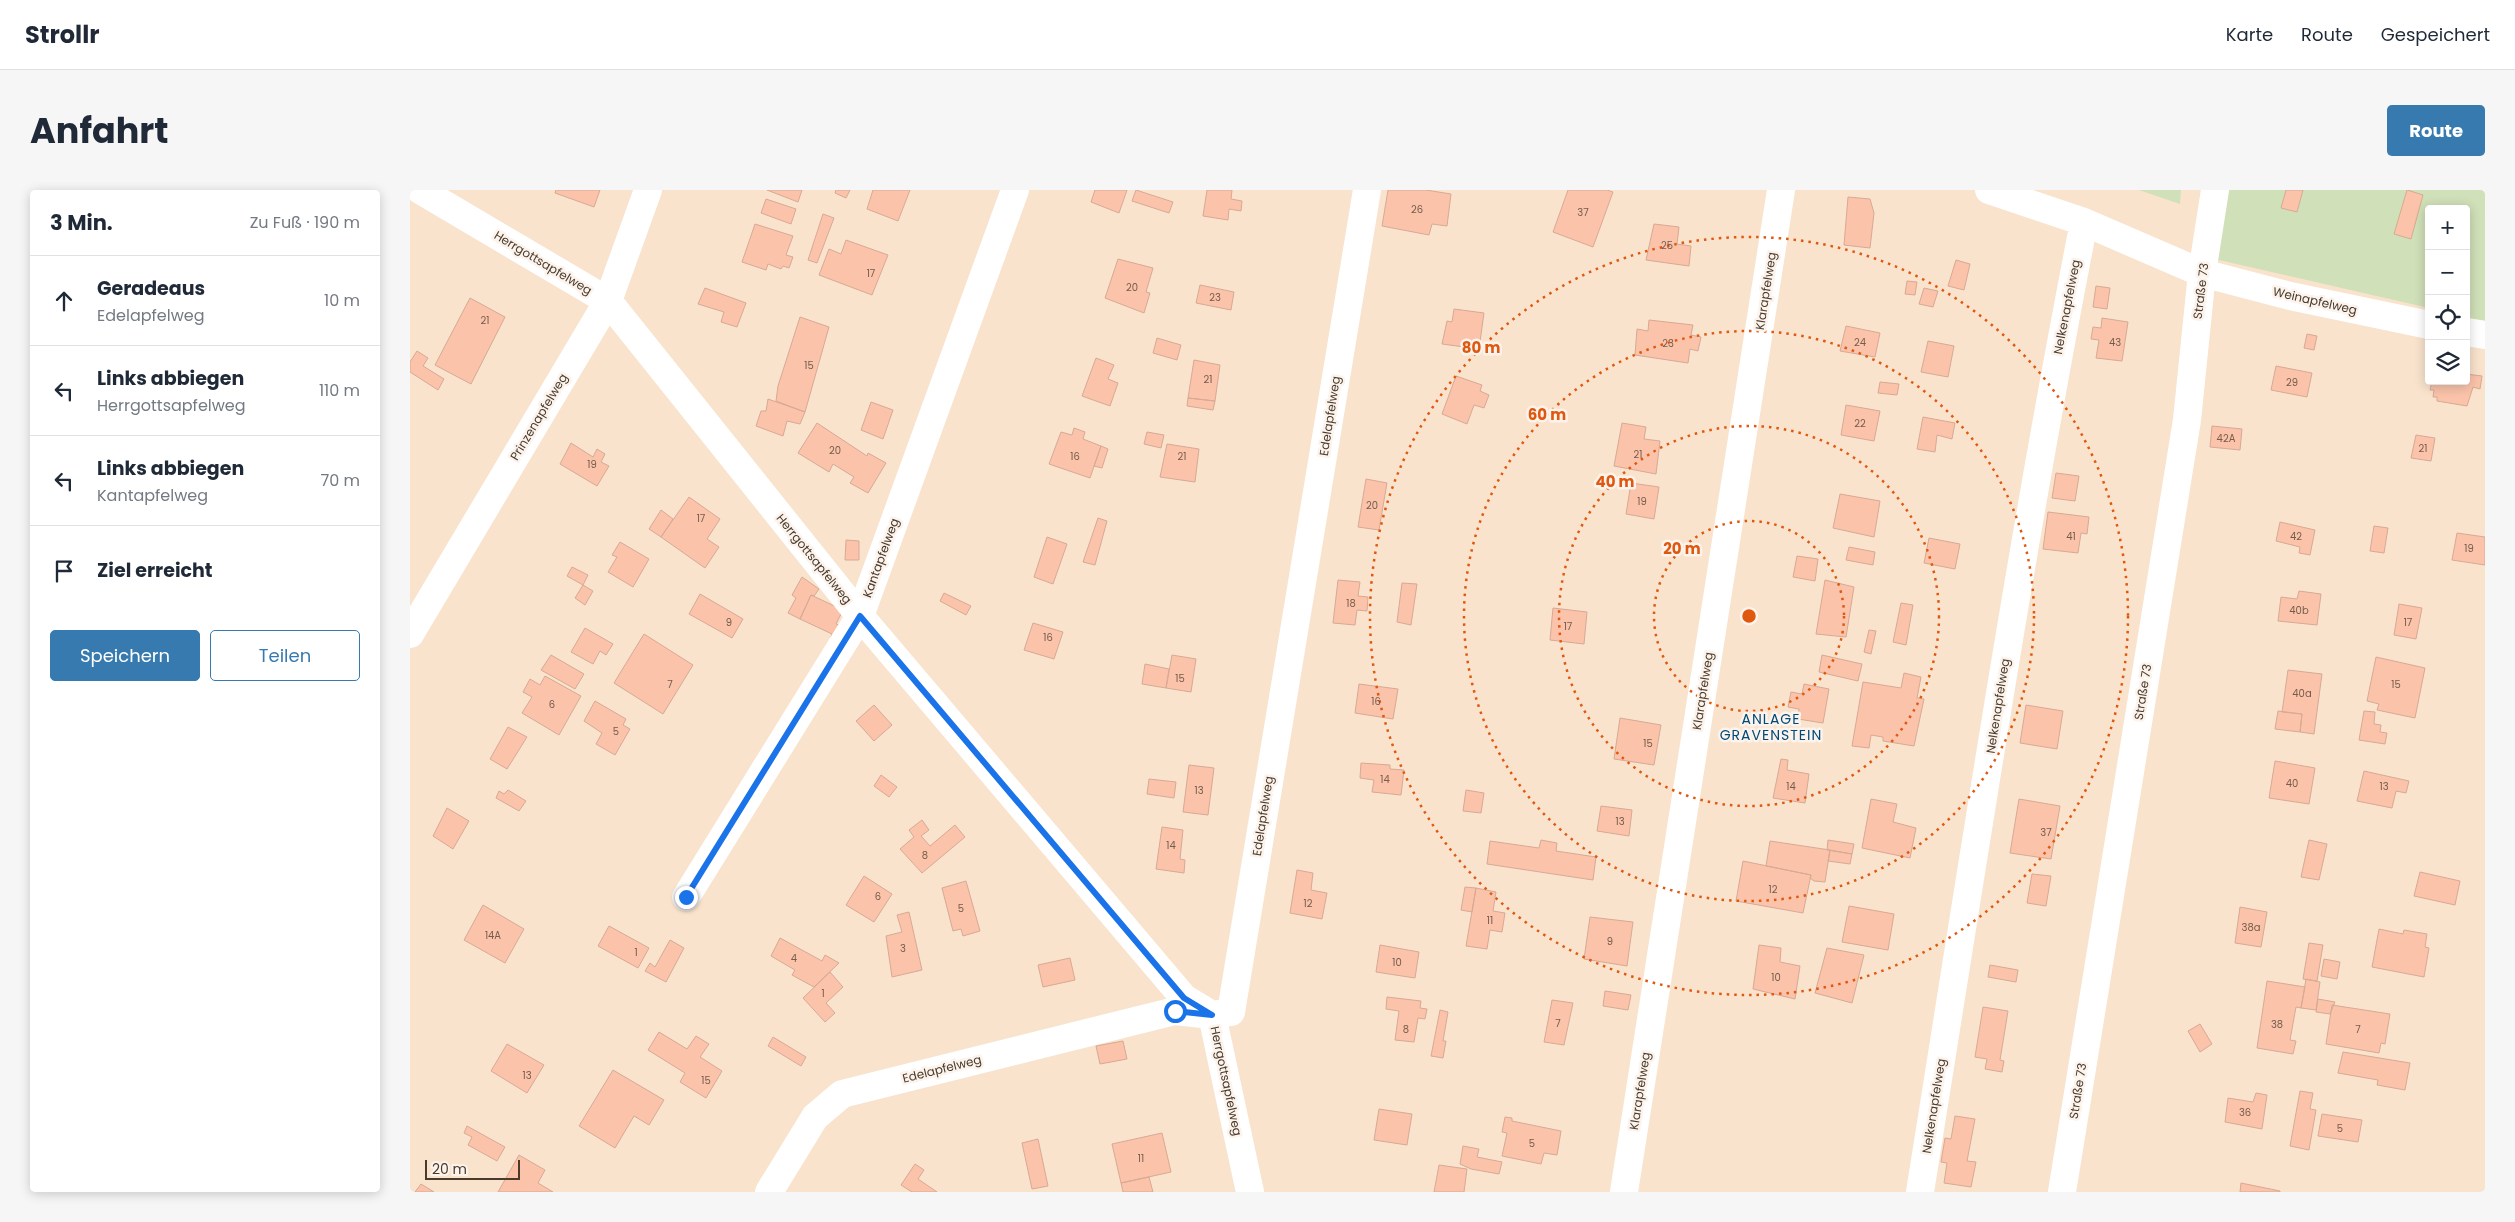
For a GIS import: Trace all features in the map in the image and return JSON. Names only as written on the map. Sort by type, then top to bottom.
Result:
[{"type":"street","name":"Herrgottsapfelweg","points":[[420,190],[608,301],[860,616],[1184,998],[1212,1015],[1250,1192]]},
{"type":"street","name":"Prinzenapfelweg","points":[[410,634],[608,301],[648,190]]},
{"type":"street","name":"Kantapfelweg","points":[[686,897],[860,616],[1015,190]]},
{"type":"street","name":"Edelapfelweg","points":[[769,1192],[814,1117],[842,1094],[1175,1011],[1212,1015],[1231,1012],[1367,190]]},
{"type":"street","name":"Klarapfelweg","points":[[1624,1192],[1781,190]]},
{"type":"street","name":"Weinapfelweg","points":[[1989,190],[2084,222],[2202,273],[2290,296],[2425,324]]},
{"type":"street","name":"Straße 73","points":[[2062,1192],[2187,420],[2202,273],[2216,190]]},
{"type":"street","name":"Nelkenapfelweg","points":[[1920,1192],[2012,624],[2057,361],[2084,222]]},
{"type":"street","points":[[2470,333],[2485,335]]},
{"type":"green space","points":[[2139,190],[2181,190],[2180,204]]},
{"type":"green space","points":[[2224,190],[2485,190],[2485,321],[2470,318],[2470,205],[2425,205],[2425,307],[2210,258]]},
{"type":"building","points":[[556,190],[600,190],[594,207],[555,193]]},
{"type":"building","points":[[767,190],[802,190],[798,202]]},
{"type":"building","points":[[836,190],[850,190],[846,198],[835,193]]},
{"type":"building","points":[[873,190],[910,190],[898,221],[867,209]]},
{"type":"building","points":[[1095,190],[1127,190],[1119,213],[1091,202]]},
{"type":"building","points":[[1136,190],[1173,202],[1169,213],[1132,201]]},
{"type":"building","points":[[1207,190],[1232,190],[1231,199],[1242,201],[1241,211],[1229,209],[1228,220],[1203,216]]},
{"type":"building","points":[[1388,190],[1426,190],[1451,194],[1447,226],[1432,224],[1429,235],[1382,226]]},
{"type":"building","points":[[1568,190],[1607,190],[1613,192],[1593,247],[1553,232]]},
{"type":"building","points":[[2286,190],[2303,190],[2297,212],[2281,208]]},
{"type":"building","points":[[2407,190],[2423,195],[2411,239],[2394,234]]},
{"type":"building","points":[[1848,197],[1870,199],[1874,213],[1870,248],[1844,245]]},
{"type":"building","points":[[766,199],[796,209],[791,224],[761,213]]},
{"type":"building","points":[[823,214],[834,218],[817,263],[808,260]]},
{"type":"building","points":[[755,224],[793,236],[786,255],[793,257],[789,268],[783,266],[781,269],[768,264],[766,270],[742,262]]},
{"type":"building","points":[[1654,224],[1679,227],[1677,244],[1691,246],[1689,266],[1646,260]]},
{"type":"building","points":[[846,240],[888,255],[872,295],[819,275],[829,249],[841,254]]},
{"type":"building","points":[[1118,259],[1153,268],[1146,292],[1150,293],[1144,313],[1105,298]]},
{"type":"building","points":[[1956,260],[1970,264],[1964,290],[1948,286]]},
{"type":"building","points":[[1907,281],[1917,282],[1915,295],[1905,294]]},
{"type":"building","points":[[1200,285],[1234,292],[1231,310],[1196,303]]},
{"type":"building","points":[[2096,286],[2110,288],[2107,309],[2093,307]]},
{"type":"building","points":[[705,288],[746,303],[737,327],[721,322],[724,312],[698,304]]},
{"type":"building","points":[[1924,288],[1938,291],[1933,307],[1919,304]]},
{"type":"building","points":[[470,298],[505,317],[471,384],[435,365]]},
{"type":"building","points":[[1454,309],[1484,313],[1479,349],[1442,344],[1447,321],[1452,322]]},
{"type":"building","points":[[800,317],[829,327],[805,412],[776,401],[778,386]]},
{"type":"building","points":[[2102,318],[2128,322],[2122,361],[2096,358],[2099,340],[2091,339],[2093,327],[2101,328]]},
{"type":"building","points":[[1649,320],[1693,325],[1691,335],[1701,337],[1698,351],[1690,349],[1688,363],[1635,355],[1637,329],[1648,331]]},
{"type":"building","points":[[1846,326],[1880,333],[1875,357],[1840,351]]},
{"type":"building","points":[[2307,334],[2317,336],[2314,350],[2304,348]]},
{"type":"building","points":[[1157,338],[1181,345],[1177,360],[1153,353]]},
{"type":"building","points":[[1928,341],[1954,346],[1948,377],[1921,372]]},
{"type":"building","points":[[417,351],[428,358],[423,366],[444,379],[438,390],[410,372],[410,362]]},
{"type":"building","points":[[1096,358],[1114,365],[1108,379],[1118,383],[1110,406],[1082,396]]},
{"type":"building","points":[[1194,360],[1220,365],[1215,401],[1188,398]]},
{"type":"building","points":[[2276,366],[2312,373],[2307,397],[2271,390]]},
{"type":"building","points":[[2470,374],[2482,376],[2480,389],[2473,387],[2467,406],[2437,401],[2437,397],[2433,397],[2434,390],[2430,390],[2431,385],[2470,385]]},
{"type":"building","points":[[1456,376],[1482,385],[1480,391],[1489,395],[1484,408],[1474,405],[1467,424],[1442,414]]},
{"type":"building","points":[[1880,382],[1899,384],[1897,395],[1878,393]]},
{"type":"building","points":[[1188,398],[1215,401],[1213,410],[1187,406]]},
{"type":"building","points":[[768,399],[805,412],[800,424],[787,421],[783,436],[756,426],[761,411],[766,411]]},
{"type":"building","points":[[871,402],[893,410],[883,439],[861,430]]},
{"type":"building","points":[[1846,405],[1880,411],[1874,441],[1841,435]]},
{"type":"building","points":[[1923,417],[1955,423],[1952,439],[1937,435],[1935,452],[1917,449]]},
{"type":"building","points":[[817,423],[867,456],[868,453],[886,463],[868,493],[850,483],[854,477],[833,464],[829,472],[798,453]]},
{"type":"building","points":[[1622,423],[1646,427],[1644,439],[1660,441],[1656,474],[1614,466]]},
{"type":"building","points":[[2212,426],[2242,429],[2240,450],[2210,447]]},
{"type":"building","points":[[1074,428],[1085,432],[1083,439],[1101,446],[1090,478],[1049,464],[1061,432],[1072,435]]},
{"type":"building","points":[[1147,432],[1164,435],[1161,448],[1144,444]]},
{"type":"building","points":[[2416,435],[2435,438],[2431,461],[2411,458]]},
{"type":"building","points":[[571,443],[593,457],[597,449],[605,454],[601,462],[609,466],[597,486],[560,464]]},
{"type":"building","points":[[1167,444],[1199,449],[1195,482],[1160,477]]},
{"type":"building","points":[[1101,446],[1108,449],[1102,468],[1094,466]]},
{"type":"building","points":[[2056,473],[2079,476],[2075,501],[2052,498]]},
{"type":"building","points":[[1366,479],[1387,483],[1379,530],[1358,527]]},
{"type":"building","points":[[1631,483],[1659,487],[1654,519],[1626,514]]},
{"type":"building","points":[[1840,494],[1880,501],[1874,537],[1833,528]]},
{"type":"building","points":[[689,497],[720,519],[707,539],[719,547],[705,568],[661,537]]},
{"type":"building","points":[[661,510],[673,519],[661,537],[649,529]]},
{"type":"building","points":[[2048,512],[2089,517],[2087,534],[2081,533],[2078,553],[2043,549]]},
{"type":"building","points":[[1098,518],[1107,521],[1095,565],[1083,562]]},
{"type":"building","points":[[2280,522],[2315,530],[2310,555],[2299,553],[2300,547],[2276,541]]},
{"type":"building","points":[[2374,526],[2388,528],[2384,553],[2370,551]]},
{"type":"building","points":[[2457,533],[2485,537],[2485,565],[2452,560]]},
{"type":"building","points":[[1047,537],[1067,544],[1053,584],[1034,577]]},
{"type":"building","points":[[1929,538],[1960,544],[1955,569],[1924,563]]},
{"type":"building","points":[[846,540],[859,541],[859,560],[845,560]]},
{"type":"building","points":[[620,542],[649,559],[633,587],[608,572],[617,557],[612,555]]},
{"type":"building","points":[[1849,547],[1875,552],[1873,565],[1846,560]]},
{"type":"building","points":[[1797,556],[1818,559],[1815,581],[1793,577]]},
{"type":"building","points":[[572,567],[588,575],[583,585],[567,576]]},
{"type":"building","points":[[802,577],[819,589],[814,596],[811,595],[800,619],[788,613],[796,598],[792,595]]},
{"type":"building","points":[[1338,580],[1360,582],[1358,596],[1368,597],[1367,611],[1357,610],[1355,625],[1333,623]]},
{"type":"building","points":[[1825,580],[1854,587],[1846,637],[1816,634]]},
{"type":"building","points":[[1402,583],[1417,584],[1411,625],[1397,622]]},
{"type":"building","points":[[583,585],[593,591],[585,605],[575,598]]},
{"type":"building","points":[[2299,591],[2321,594],[2317,625],[2278,621],[2281,597],[2297,599]]},
{"type":"building","points":[[944,593],[971,606],[966,615],[940,601]]},
{"type":"building","points":[[700,594],[743,619],[732,638],[689,614]]},
{"type":"building","points":[[811,595],[843,610],[836,624],[843,627],[831,637],[832,634],[800,619]]},
{"type":"building","points":[[1901,603],[1913,605],[1906,645],[1893,642]]},
{"type":"building","points":[[2399,604],[2422,608],[2416,639],[2394,635]]},
{"type":"building","points":[[1553,608],[1587,612],[1584,644],[1550,640]]},
{"type":"building","points":[[1033,623],[1063,632],[1054,659],[1024,650]]},
{"type":"building","points":[[585,628],[613,644],[606,655],[600,651],[593,664],[571,652]]},
{"type":"building","points":[[1869,630],[1876,631],[1871,654],[1864,652]]},
{"type":"building","points":[[644,634],[693,665],[663,714],[614,683]]},
{"type":"building","points":[[551,655],[584,674],[575,689],[541,670]]},
{"type":"building","points":[[1172,655],[1196,659],[1191,692],[1166,688]]},
{"type":"building","points":[[1822,655],[1862,664],[1858,681],[1819,672]]},
{"type":"building","points":[[2376,657],[2425,668],[2415,718],[2377,710],[2379,704],[2367,701]]},
{"type":"building","points":[[1145,664],[1169,669],[1166,688],[1142,684]]},
{"type":"building","points":[[2288,670],[2322,674],[2314,734],[2300,732],[2302,714],[2282,712]]},
{"type":"building","points":[[1904,673],[1921,677],[1917,698],[1924,699],[1914,746],[1883,741],[1883,737],[1871,735],[1869,748],[1852,746],[1863,682],[1901,688]]},
{"type":"building","points":[[545,676],[581,696],[559,735],[522,713],[532,697],[523,692],[530,679],[540,685]]},
{"type":"building","points":[[1359,684],[1398,689],[1393,719],[1355,713]]},
{"type":"building","points":[[1804,684],[1829,689],[1823,723],[1798,719],[1799,709],[1788,707],[1791,692],[1802,694]]},
{"type":"building","points":[[595,701],[626,719],[623,725],[630,729],[615,755],[596,744],[602,733],[584,721]]},
{"type":"building","points":[[874,705],[892,725],[874,741],[856,721]]},
{"type":"building","points":[[2026,705],[2063,711],[2057,749],[2020,743]]},
{"type":"building","points":[[2278,711],[2302,714],[2300,732],[2275,729]]},
{"type":"building","points":[[2364,711],[2375,712],[2374,724],[2381,725],[2380,732],[2387,733],[2385,744],[2359,740]]},
{"type":"building","points":[[1620,718],[1661,725],[1654,765],[1614,759]]},
{"type":"building","points":[[508,727],[527,737],[507,769],[490,759]]},
{"type":"building","points":[[1781,759],[1788,760],[1787,770],[1809,774],[1805,803],[1773,798]]},
{"type":"building","points":[[2275,761],[2315,768],[2309,804],[2269,798]]},
{"type":"building","points":[[1361,763],[1390,765],[1390,769],[1404,770],[1401,795],[1372,792],[1374,780],[1360,778]]},
{"type":"building","points":[[1189,765],[1214,768],[1208,815],[1183,812]]},
{"type":"building","points":[[2364,771],[2409,781],[2406,793],[2396,791],[2392,808],[2357,801]]},
{"type":"building","points":[[881,775],[897,787],[889,797],[874,786]]},
{"type":"building","points":[[1149,779],[1176,782],[1174,798],[1147,794]]},
{"type":"building","points":[[508,790],[526,801],[519,811],[496,798],[499,791],[504,794]]},
{"type":"building","points":[[1466,790],[1484,793],[1481,813],[1463,811]]},
{"type":"building","points":[[1871,799],[1897,804],[1893,822],[1916,828],[1910,858],[1862,848]]},
{"type":"building","points":[[2019,799],[2060,806],[2051,859],[2010,853]]},
{"type":"building","points":[[1601,806],[1632,810],[1629,836],[1597,831]]},
{"type":"building","points":[[447,808],[469,821],[453,849],[433,836]]},
{"type":"building","points":[[922,820],[929,830],[921,836],[930,846],[955,825],[965,837],[922,873],[900,849],[914,837],[909,830]]},
{"type":"building","points":[[1162,827],[1183,830],[1180,859],[1185,860],[1184,873],[1156,869]]},
{"type":"building","points":[[1541,840],[1557,843],[1556,851],[1596,857],[1593,880],[1487,864],[1490,841],[1539,848]]},
{"type":"building","points":[[1828,840],[1854,844],[1852,854],[1827,850]]},
{"type":"building","points":[[2309,840],[2327,844],[2319,880],[2301,877]]},
{"type":"building","points":[[1770,841],[1830,850],[1825,882],[1814,881],[1810,878],[1811,875],[1766,866]]},
{"type":"building","points":[[1830,850],[1852,854],[1850,864],[1828,861]]},
{"type":"building","points":[[1743,861],[1811,875],[1803,913],[1736,901]]},
{"type":"building","points":[[1297,870],[1313,873],[1311,890],[1327,893],[1322,919],[1290,913]]},
{"type":"building","points":[[2420,872],[2460,881],[2455,905],[2414,896]]},
{"type":"building","points":[[2032,874],[2051,876],[2046,906],[2027,903]]},
{"type":"building","points":[[864,876],[892,894],[874,922],[846,905]]},
{"type":"building","points":[[966,881],[980,931],[963,936],[961,929],[953,931],[942,888]]},
{"type":"building","points":[[1465,887],[1476,888],[1472,912],[1461,910]]},
{"type":"building","points":[[1476,888],[1496,892],[1493,911],[1505,913],[1502,932],[1490,930],[1487,949],[1466,946]]},
{"type":"building","points":[[483,905],[524,929],[505,963],[464,940]]},
{"type":"building","points":[[1849,906],[1894,914],[1888,950],[1842,942]]},
{"type":"building","points":[[2240,907],[2267,912],[2261,947],[2235,943]]},
{"type":"building","points":[[909,912],[922,970],[892,977],[886,936],[902,932],[897,915]]},
{"type":"building","points":[[1590,917],[1633,922],[1627,966],[1584,959]]},
{"type":"building","points":[[609,926],[649,948],[638,968],[598,946]]},
{"type":"building","points":[[2379,929],[2403,934],[2404,930],[2427,934],[2425,947],[2429,948],[2424,977],[2372,967]]},
{"type":"building","points":[[780,938],[822,961],[825,955],[839,963],[814,987],[792,975],[795,970],[771,956]]},
{"type":"building","points":[[670,940],[684,948],[666,982],[645,971],[650,963],[655,967]]},
{"type":"building","points":[[2309,943],[2323,945],[2317,981],[2303,979]]},
{"type":"building","points":[[1380,945],[1419,952],[1415,978],[1376,972]]},
{"type":"building","points":[[1759,945],[1781,948],[1780,962],[1800,966],[1795,999],[1753,989]]},
{"type":"building","points":[[1827,948],[1864,955],[1852,1003],[1815,993]]},
{"type":"building","points":[[1070,958],[1075,980],[1043,987],[1038,965]]},
{"type":"building","points":[[2324,959],[2340,962],[2337,979],[2321,976]]},
{"type":"building","points":[[1990,965],[2018,970],[2016,982],[1988,977]]},
{"type":"building","points":[[830,972],[843,987],[826,1003],[835,1013],[825,1022],[803,998]]},
{"type":"building","points":[[2306,979],[2320,982],[2316,1010],[2301,1008]]},
{"type":"building","points":[[2267,981],[2305,987],[2301,1008],[2296,1007],[2290,1040],[2296,1041],[2293,1054],[2257,1048]]},
{"type":"building","points":[[1605,991],[1631,995],[1628,1010],[1603,1006]]},
{"type":"building","points":[[1387,997],[1421,1001],[1420,1008],[1427,1009],[1425,1019],[1418,1018],[1414,1042],[1395,1040],[1399,1011],[1386,1009]]},
{"type":"building","points":[[2318,999],[2335,1002],[2330,1014],[2316,1012]]},
{"type":"building","points":[[1552,1000],[1573,1003],[1564,1045],[1544,1042]]},
{"type":"building","points":[[2332,1005],[2390,1014],[2385,1044],[2381,1043],[2379,1053],[2326,1044]]},
{"type":"building","points":[[1983,1007],[2008,1011],[2000,1060],[2004,1061],[2002,1072],[1985,1069],[1987,1059],[1975,1057]]},
{"type":"building","points":[[1440,1010],[1448,1012],[1443,1041],[1446,1041],[1443,1058],[1431,1056]]},
{"type":"building","points":[[2200,1024],[2212,1044],[2200,1052],[2188,1031]]},
{"type":"building","points":[[659,1032],[687,1049],[696,1036],[709,1044],[700,1057],[722,1071],[706,1098],[680,1082],[685,1073],[648,1050]]},
{"type":"building","points":[[773,1037],[806,1057],[801,1066],[768,1046]]},
{"type":"building","points":[[1123,1041],[1127,1059],[1100,1064],[1096,1046]]},
{"type":"building","points":[[507,1044],[544,1065],[527,1093],[491,1071]]},
{"type":"building","points":[[2343,1052],[2410,1063],[2405,1090],[2377,1085],[2378,1080],[2338,1073]]},
{"type":"building","points":[[613,1070],[664,1100],[649,1125],[634,1116],[615,1148],[579,1126]]},
{"type":"building","points":[[2300,1091],[2313,1093],[2310,1109],[2316,1110],[2309,1150],[2290,1146]]},
{"type":"building","points":[[2256,1093],[2267,1095],[2262,1129],[2225,1122],[2228,1098],[2253,1102]]},
{"type":"building","points":[[1379,1109],[1412,1114],[1407,1145],[1374,1140]]},
{"type":"building","points":[[2322,1114],[2362,1120],[2358,1142],[2318,1136]]},
{"type":"building","points":[[1955,1116],[1975,1119],[1967,1161],[1976,1162],[1971,1187],[1944,1183],[1947,1163],[1941,1162],[1945,1138],[1951,1139]]},
{"type":"building","points":[[1505,1117],[1512,1118],[1512,1121],[1561,1131],[1557,1155],[1544,1153],[1541,1164],[1502,1156],[1507,1133],[1502,1132]]},
{"type":"building","points":[[467,1126],[505,1147],[497,1161],[468,1145],[472,1137],[464,1133]]},
{"type":"building","points":[[1162,1133],[1171,1172],[1121,1183],[1112,1144]]},
{"type":"building","points":[[1038,1139],[1048,1186],[1032,1189],[1022,1143]]},
{"type":"building","points":[[1463,1146],[1479,1149],[1477,1157],[1502,1162],[1499,1174],[1471,1169],[1460,1164]]},
{"type":"building","points":[[519,1155],[545,1170],[538,1183],[553,1192],[498,1192]]},
{"type":"building","points":[[915,1164],[924,1170],[918,1179],[937,1192],[912,1192],[901,1185]]},
{"type":"building","points":[[1439,1165],[1467,1169],[1464,1192],[1434,1192]]},
{"type":"building","points":[[1149,1177],[1153,1192],[1123,1192],[1121,1183]]},
{"type":"building","points":[[2241,1183],[2280,1191],[2280,1192],[2240,1192]]},
{"type":"building","points":[[421,1184],[434,1192],[415,1192]]},
{"type":"district","name":"ANLAGE GRAVENSTEIN","points":[[1771,728]]},
{"type":"route","points":[[686,897],[860,616],[1184,998],[1212,1015],[1175,1011]]}]
